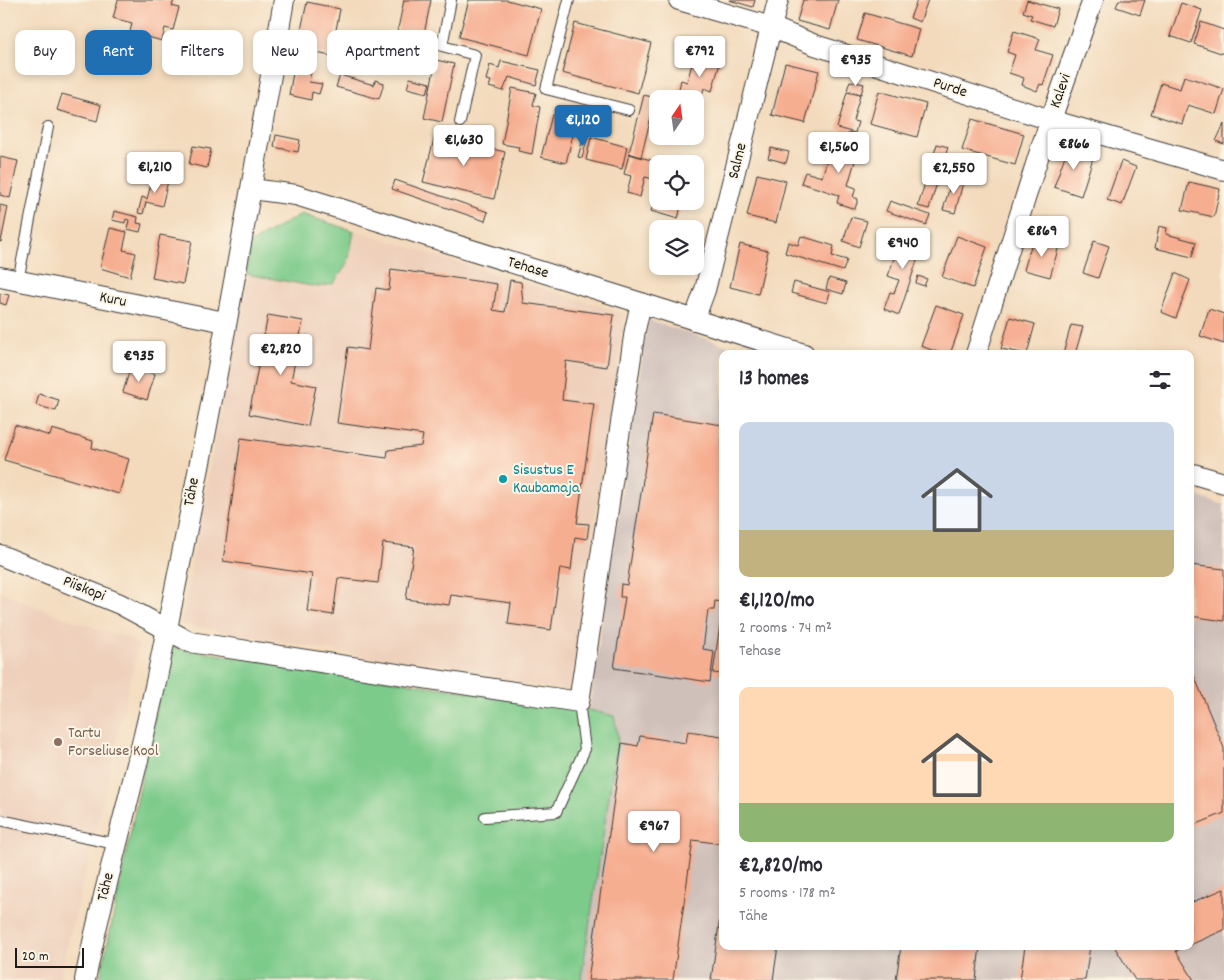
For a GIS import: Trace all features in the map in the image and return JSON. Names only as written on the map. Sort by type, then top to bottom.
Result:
[{"type":"street","name":"Tähe","points":[[85,980],[155,684],[252,189],[284,0]]},
{"type":"street","name":"Purde","points":[[679,0],[771,27],[814,45],[1051,120],[1224,170]]},
{"type":"street","name":"Salme","points":[[694,320],[705,290],[778,0]]},
{"type":"street","name":"Kalevi","points":[[977,350],[1051,120],[1093,0]]},
{"type":"street","name":"Tehase","points":[[252,189],[296,195],[791,350]]},
{"type":"street","name":"Kuru","points":[[9,279],[225,322]]},
{"type":"street","points":[[579,702],[635,330],[641,303]]},
{"type":"street","points":[[1194,474],[1224,483]]},
{"type":"street","name":"Piiskopi","points":[[0,555],[120,604],[190,642],[579,702]]},
{"type":"lane","points":[[451,0],[442,46],[474,55],[460,122]]},
{"type":"lane","points":[[569,0],[546,89],[629,110]]},
{"type":"lane","points":[[9,279],[48,127]]},
{"type":"lane","points":[[485,817],[556,812],[585,748],[579,702]]},
{"type":"lane","points":[[0,820],[116,844]]},
{"type":"shaded area","points":[[301,214],[625,314],[570,692],[181,624],[251,243]]},
{"type":"shaded area","points":[[648,320],[741,350],[719,350],[719,950],[1194,950],[1194,495],[1224,505],[1224,980],[581,980],[618,737],[614,716],[589,710]]},
{"type":"shaded area","name":"Tartu Forseliuse Kool","points":[[0,592],[65,618],[129,638],[138,645],[94,840],[59,980],[0,980]]},
{"type":"green space","points":[[301,214],[354,231],[348,263],[333,284],[318,287],[246,274],[251,243]]},
{"type":"green space","points":[[169,647],[589,710],[614,716],[618,737],[581,980],[100,980]]},
{"type":"building","points":[[118,0],[174,0],[172,6],[179,8],[173,30],[165,28],[162,30],[162,41],[152,38],[152,30],[130,30],[132,23],[113,18]]},
{"type":"building","points":[[404,0],[431,0],[425,30],[398,30]]},
{"type":"building","points":[[469,0],[507,0],[541,9],[529,55],[459,37]]},
{"type":"building","points":[[729,0],[755,0],[753,7]]},
{"type":"building","points":[[803,0],[838,0],[830,30],[797,21]]},
{"type":"building","points":[[917,0],[928,0],[920,22],[910,18]]},
{"type":"building","points":[[1027,0],[1058,9],[1053,26],[1030,19],[1032,15],[1023,12]]},
{"type":"building","points":[[1119,0],[1145,0],[1140,15],[1116,7]]},
{"type":"building","points":[[307,2],[340,9],[336,30],[327,30],[327,55],[317,53],[317,30],[301,30]]},
{"type":"building","points":[[1181,3],[1202,10],[1191,43],[1170,36]]},
{"type":"building","points":[[865,13],[919,29],[912,56],[857,40]]},
{"type":"building","points":[[1201,22],[1224,30],[1224,54],[1194,44]]},
{"type":"building","points":[[575,23],[651,43],[638,93],[562,73]]},
{"type":"building","points":[[1014,31],[1040,39],[1036,50],[1053,55],[1043,85],[1040,84],[1037,91],[1022,85],[1024,78],[1009,73],[1015,55],[1007,52]]},
{"type":"building","points":[[694,57],[720,63],[712,91],[704,88],[704,90],[679,90],[681,80],[687,82]]},
{"type":"building","points":[[438,60],[454,64],[442,122],[424,118],[433,75],[438,75]]},
{"type":"building","points":[[501,61],[540,70],[536,85],[509,77],[503,91],[489,87],[491,81],[486,80],[490,65],[499,68]]},
{"type":"building","points":[[785,63],[819,71],[805,123],[772,115]]},
{"type":"building","points":[[293,75],[310,75],[309,82],[322,84],[319,94],[312,92],[311,100],[289,95]]},
{"type":"building","points":[[340,75],[374,85],[375,80],[384,83],[379,99],[336,87]]},
{"type":"building","points":[[1184,76],[1224,89],[1216,114],[1188,105],[1182,124],[1151,114],[1161,83],[1180,89]]},
{"type":"building","points":[[410,78],[430,83],[427,93],[407,88]]},
{"type":"building","points":[[850,81],[864,84],[861,94],[847,90]]},
{"type":"building","points":[[512,88],[536,93],[533,105],[540,107],[532,154],[518,151],[519,147],[502,144]]},
{"type":"building","points":[[879,91],[926,104],[917,137],[870,124]]},
{"type":"building","points":[[847,92],[860,95],[853,121],[858,122],[855,133],[837,128]]},
{"type":"building","points":[[62,94],[101,105],[97,121],[57,110]]},
{"type":"building","points":[[644,95],[649,96],[649,126],[641,157],[629,153]]},
{"type":"building","points":[[552,115],[576,122],[566,163],[541,157]]},
{"type":"building","points":[[972,119],[1024,134],[1015,165],[962,150]]},
{"type":"building","points":[[587,121],[592,122],[589,134],[584,133]]},
{"type":"building","points":[[1224,124],[1224,144],[1216,141]]},
{"type":"building","points":[[849,133],[862,137],[848,185],[856,188],[853,197],[858,199],[855,209],[837,203],[839,195],[801,183],[805,172],[822,177],[828,157],[841,161]]},
{"type":"building","points":[[276,135],[300,140],[298,152],[274,147]]},
{"type":"building","points":[[435,135],[505,152],[494,199],[423,182]]},
{"type":"building","points":[[584,135],[588,136],[582,158],[578,157]]},
{"type":"building","points":[[591,137],[627,147],[622,169],[586,160]]},
{"type":"building","points":[[937,144],[948,147],[929,209],[918,206]]},
{"type":"building","points":[[193,146],[211,149],[207,168],[189,164]]},
{"type":"building","points":[[1068,147],[1094,155],[1081,196],[1054,187]]},
{"type":"building","points":[[771,148],[789,152],[786,163],[768,158]]},
{"type":"building","points":[[629,154],[649,160],[649,178],[645,177],[640,197],[627,193],[631,176],[624,174]]},
{"type":"building","points":[[0,157],[18,161],[10,198],[0,195]]},
{"type":"building","points":[[1121,161],[1136,167],[1122,205],[1107,200]]},
{"type":"building","points":[[757,174],[786,181],[776,223],[747,216]]},
{"type":"building","points":[[953,176],[964,179],[955,213],[943,210]]},
{"type":"building","points":[[153,177],[168,181],[162,206],[146,202],[143,214],[138,213],[142,197],[147,199]]},
{"type":"building","points":[[395,180],[488,212],[485,221],[392,189]]},
{"type":"building","points":[[1189,182],[1220,189],[1214,217],[1182,210]]},
{"type":"building","points":[[890,201],[930,215],[926,225],[886,211]]},
{"type":"building","points":[[0,205],[8,207],[1,242],[0,242]]},
{"type":"building","points":[[651,210],[680,210],[678,219]]},
{"type":"building","points":[[114,211],[138,217],[137,223],[142,224],[140,232],[127,229],[129,220],[126,219],[125,223],[112,220]]},
{"type":"building","points":[[851,217],[867,221],[859,247],[843,241]]},
{"type":"building","points":[[1159,226],[1167,228],[1166,234],[1196,242],[1192,257],[1155,248]]},
{"type":"building","points":[[110,228],[127,232],[123,250],[136,253],[130,277],[100,268]]},
{"type":"building","points":[[903,232],[924,239],[899,315],[884,309],[890,292],[894,293],[899,280],[888,276]]},
{"type":"building","points":[[160,235],[192,241],[183,284],[152,278]]},
{"type":"building","points":[[801,236],[834,246],[832,256],[847,260],[843,271],[785,253],[788,242],[798,245]]},
{"type":"building","points":[[957,236],[987,247],[973,288],[942,277]]},
{"type":"building","points":[[1033,239],[1059,246],[1050,277],[1024,270]]},
{"type":"building","points":[[1094,241],[1109,246],[1098,278],[1083,273]]},
{"type":"building","points":[[740,244],[768,251],[758,294],[730,287]]},
{"type":"building","points":[[391,269],[497,284],[493,310],[505,312],[510,280],[521,282],[523,303],[614,315],[607,367],[566,361],[562,400],[594,404],[577,523],[589,524],[587,539],[575,537],[571,570],[560,568],[551,630],[508,624],[511,603],[451,595],[449,605],[406,599],[414,547],[383,543],[378,583],[338,578],[333,615],[307,611],[312,574],[223,561],[241,438],[387,458],[388,450],[421,446],[423,435],[337,423],[348,347],[368,350],[376,288],[389,290]]},
{"type":"building","points":[[1175,273],[1190,280],[1176,318],[1161,312]]},
{"type":"building","points":[[918,276],[927,279],[924,286],[916,283]]},
{"type":"building","points":[[829,278],[846,283],[843,294],[826,289]]},
{"type":"building","points":[[794,282],[830,292],[827,303],[791,293]]},
{"type":"building","points":[[0,293],[9,295],[6,305],[0,303]]},
{"type":"building","points":[[936,305],[964,315],[951,350],[932,350],[921,346]]},
{"type":"building","points":[[1209,309],[1224,314],[1224,344],[1200,336]]},
{"type":"building","points":[[268,315],[303,321],[291,381],[316,386],[308,426],[249,414]]},
{"type":"building","points":[[1010,317],[1035,324],[1028,350],[1001,349]]},
{"type":"building","points":[[1071,325],[1083,327],[1076,350],[1064,350]]},
{"type":"building","points":[[131,366],[155,374],[147,400],[123,392]]},
{"type":"building","points":[[39,394],[59,400],[56,411],[36,405]]},
{"type":"building","points":[[653,414],[719,425],[719,602],[715,601],[714,610],[708,610],[703,649],[714,651],[710,682],[614,668],[625,597],[620,597],[621,584],[627,585]]},
{"type":"building","points":[[15,425],[50,436],[52,429],[93,441],[92,448],[129,459],[119,494],[4,460]]},
{"type":"building","points":[[1194,565],[1224,569],[1224,621],[1194,617]]},
{"type":"building","points":[[719,632],[719,674],[713,673]]},
{"type":"building","points":[[1194,676],[1224,748],[1224,813],[1194,825]]},
{"type":"building","points":[[688,731],[719,736],[719,844],[693,840],[673,980],[588,980],[622,743],[638,746],[640,736],[686,743]]},
{"type":"building","points":[[1224,889],[1224,930],[1194,943],[1194,901]]},
{"type":"building","points":[[719,925],[719,950],[777,950],[773,980],[711,980]]},
{"type":"building","points":[[900,950],[980,950],[976,980],[896,980]]},
{"type":"building","points":[[1024,950],[1089,950],[1085,980],[1020,980]]},
{"type":"building","points":[[1116,950],[1178,950],[1176,951],[1194,980],[1135,980]]},
{"type":"place","name":"Sisustus E Kaubamaja","points":[[503,479]]},
{"type":"place","name":"Tartu Forseliuse Kool","points":[[58,742]]}]
